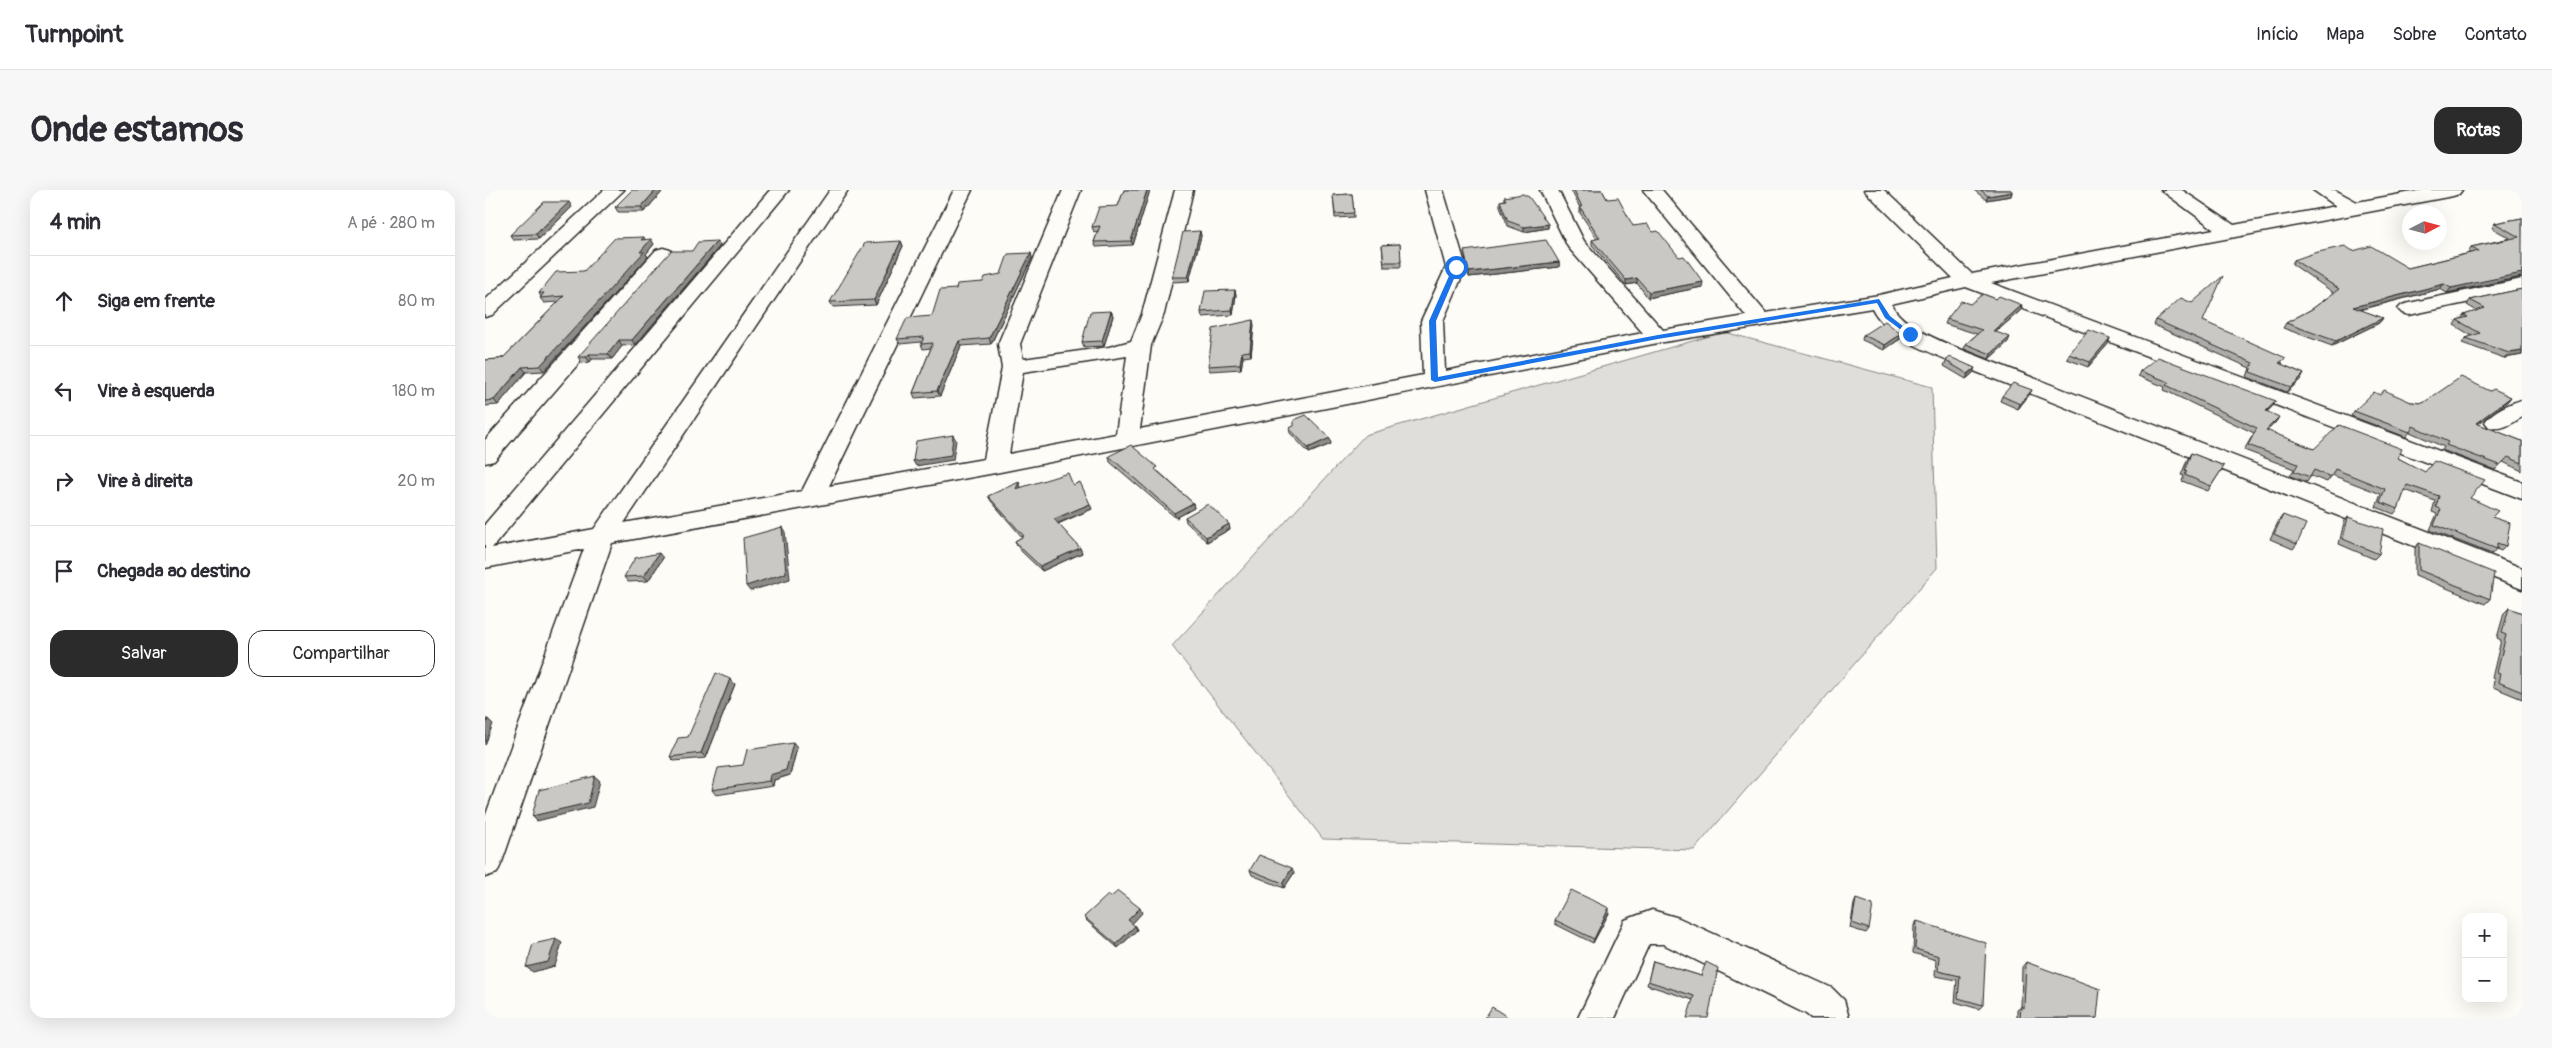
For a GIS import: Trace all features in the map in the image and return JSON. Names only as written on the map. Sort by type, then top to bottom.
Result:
[{"type":"street","points":[[485,311],[615,190]]},
{"type":"street","points":[[485,541],[780,190]]},
{"type":"street","points":[[485,862],[602,536],[839,190]]},
{"type":"street","points":[[811,498],[963,190]]},
{"type":"street","points":[[995,465],[1013,368],[1009,344],[1072,190]]},
{"type":"street","points":[[1127,440],[1140,345],[1153,314],[1184,190]]},
{"type":"street","points":[[1434,190],[1456,267],[1432,321],[1435,380]]},
{"type":"street","points":[[1549,190],[1575,243],[1658,337]]},
{"type":"street","points":[[1652,190],[1760,319]]},
{"type":"street","points":[[1873,190],[1968,281],[2522,491]]},
{"type":"street","points":[[2170,190],[2231,232]]},
{"type":"street","points":[[2322,190],[2356,210]]},
{"type":"street","points":[[485,559],[995,465],[1658,337],[1879,301],[1968,281],[2356,210],[2417,193],[2453,190]]},
{"type":"street","points":[[485,455],[663,254]]},
{"type":"street","points":[[2409,309],[2522,285]]},
{"type":"street","points":[[1879,301],[1887,317],[1910,334],[1982,366],[2522,579]]},
{"type":"street","points":[[1013,368],[1049,360],[1115,352],[1140,345]]},
{"type":"street","points":[[2497,422],[2522,407]]},
{"type":"street","points":[[1596,1018],[1637,932],[1652,926],[1667,929],[1819,1001],[1831,1013],[1831,1018]]},
{"type":"shaded area","points":[[1724,332],[1932,387],[1937,568],[1694,850],[1323,839],[1172,646],[1365,435]]},
{"type":"building","points":[[632,190],[656,190],[641,207],[615,207]]},
{"type":"building","points":[[1124,190],[1147,190],[1131,241],[1094,242],[1100,226],[1092,227],[1099,207],[1118,206]]},
{"type":"building","points":[[1574,190],[1602,190],[1607,199],[1618,198],[1633,226],[1647,224],[1653,232],[1658,231],[1679,257],[1684,256],[1703,282],[1649,292],[1637,278],[1626,280],[1592,240],[1600,238],[1580,207],[1582,207]]},
{"type":"building","points":[[1981,190],[2011,190],[2012,192],[1988,196]]},
{"type":"building","points":[[1352,194],[1354,213],[1335,214],[1333,195]]},
{"type":"building","points":[[1523,194],[1529,197],[1548,224],[1524,227],[1508,221],[1500,201],[1506,200],[1504,197]]},
{"type":"building","points":[[544,202],[569,202],[536,234],[510,235]]},
{"type":"building","points":[[2522,218],[2522,273],[2451,288],[2444,284],[2353,307],[2383,318],[2336,341],[2286,323],[2312,309],[2339,289],[2294,260],[2345,246],[2353,251],[2371,246],[2408,268],[2479,251],[2471,247],[2519,237],[2495,223]]},
{"type":"building","points":[[1200,231],[1188,277],[1172,277],[1183,232]]},
{"type":"building","points":[[644,237],[641,240],[651,239],[640,252],[644,252],[540,366],[522,367],[494,400],[485,401],[485,360],[504,357],[564,296],[540,298],[544,293],[539,293],[556,272],[584,271],[615,238]]},
{"type":"building","points":[[1546,240],[1559,262],[1469,272],[1464,251]]},
{"type":"building","points":[[717,241],[632,340],[619,340],[608,354],[589,354],[586,357],[578,357],[671,251],[692,251],[698,242]]},
{"type":"building","points":[[901,241],[874,300],[830,302],[865,243]]},
{"type":"building","points":[[1400,244],[1401,262],[1384,262],[1382,245]]},
{"type":"building","points":[[1031,253],[989,338],[959,341],[937,391],[913,393],[933,343],[921,344],[924,337],[897,339],[907,318],[932,316],[940,290],[956,289],[957,284],[983,282],[985,277],[1001,274],[1008,254]]},
{"type":"building","points":[[2223,276],[2203,321],[2286,358],[2279,363],[2304,374],[2291,387],[2250,372],[2253,363],[2156,320],[2181,298],[2192,303]]},
{"type":"building","points":[[2522,289],[2522,351],[2509,353],[2466,338],[2480,333],[2457,320],[2468,317],[2464,315],[2485,308],[2470,300]]},
{"type":"building","points":[[1235,290],[1232,310],[1201,312],[1205,291]]},
{"type":"building","points":[[1983,294],[1996,299],[1999,296],[2022,305],[1993,331],[2010,337],[1991,354],[1966,344],[1982,330],[1947,319],[1961,301],[1970,304]]},
{"type":"building","points":[[1111,311],[1102,341],[1082,342],[1090,312]]},
{"type":"building","points":[[1253,320],[1250,351],[1242,352],[1240,364],[1208,366],[1213,329]]},
{"type":"building","points":[[1885,321],[1901,334],[1885,345],[1863,335]]},
{"type":"building","points":[[2089,330],[2110,338],[2090,362],[2069,354]]},
{"type":"building","points":[[1950,357],[1975,368],[1968,374],[1946,361]]},
{"type":"building","points":[[2158,357],[2276,401],[2266,411],[2279,417],[2266,430],[2314,449],[2339,425],[2402,449],[2398,458],[2425,472],[2434,461],[2485,480],[2470,498],[2498,511],[2492,517],[2510,523],[2506,546],[2497,543],[2497,549],[2434,525],[2441,509],[2436,507],[2439,496],[2407,485],[2398,509],[2380,502],[2385,489],[2335,469],[2331,477],[2314,470],[2310,477],[2294,471],[2298,464],[2248,445],[2257,428],[2166,385],[2169,382],[2140,371]]},
{"type":"building","points":[[2461,377],[2490,391],[2494,389],[2511,397],[2476,423],[2522,441],[2522,463],[2508,457],[2500,465],[2446,445],[2448,442],[2413,426],[2410,432],[2354,411],[2374,392],[2380,395],[2384,390],[2411,402],[2423,403]]},
{"type":"building","points":[[2013,383],[2032,390],[2020,404],[2002,396]]},
{"type":"building","points":[[1306,415],[1330,438],[1308,448],[1289,428],[1294,426],[1294,420]]},
{"type":"building","points":[[953,435],[951,455],[913,461],[916,441]]},
{"type":"building","points":[[1131,445],[1157,467],[1155,469],[1193,503],[1174,513],[1109,456]]},
{"type":"building","points":[[2191,453],[2224,466],[2211,486],[2185,475]]},
{"type":"building","points":[[1068,473],[1073,485],[1080,482],[1090,504],[1054,519],[1080,548],[1040,566],[1015,541],[1024,536],[988,496],[1019,482],[1016,489]]},
{"type":"building","points":[[1208,504],[1229,524],[1206,537],[1185,517]]},
{"type":"building","points":[[2283,515],[2306,524],[2297,544],[2274,534]]},
{"type":"building","points":[[2348,517],[2383,529],[2379,554],[2343,539]]},
{"type":"building","points":[[782,527],[786,573],[746,586],[743,538]]},
{"type":"building","points":[[2419,543],[2494,573],[2490,599],[2419,570]]},
{"type":"building","points":[[659,553],[644,576],[624,577],[635,558]]},
{"type":"building","points":[[2509,608],[2522,613],[2522,692],[2498,682],[2500,674],[2497,673],[2506,635],[2502,633]]},
{"type":"building","points":[[716,673],[730,679],[701,753],[670,757],[678,738],[688,737]]},
{"type":"building","points":[[793,743],[786,770],[770,775],[769,781],[712,790],[718,768],[743,765],[747,750]]},
{"type":"building","points":[[595,776],[588,803],[532,816],[539,790]]},
{"type":"building","points":[[1259,855],[1292,868],[1283,883],[1250,870]]},
{"type":"building","points":[[1571,890],[1609,908],[1594,939],[1555,920]]},
{"type":"building","points":[[1118,891],[1140,908],[1128,920],[1135,926],[1116,944],[1084,917],[1108,895],[1111,897]]},
{"type":"building","points":[[1856,899],[1873,905],[1869,929],[1852,923]]},
{"type":"building","points":[[1917,921],[1986,943],[1983,1005],[1958,998],[1960,976],[1938,971],[1939,956],[1915,949]]},
{"type":"building","points":[[556,939],[548,962],[526,967],[533,944]]},
{"type":"building","points":[[1653,961],[1701,976],[1706,962],[1718,968],[1708,1018],[1687,1018],[1694,996],[1648,981]]},
{"type":"building","points":[[2026,962],[2100,989],[2097,1018],[2020,1018],[2021,1006],[2024,1008]]},
{"type":"building","points":[[1492,1007],[1509,1018],[1485,1018]]},
{"type":"route","points":[[1456,267],[1432,321],[1435,380],[1658,337],[1879,301],[1887,317],[1910,334]]}]
